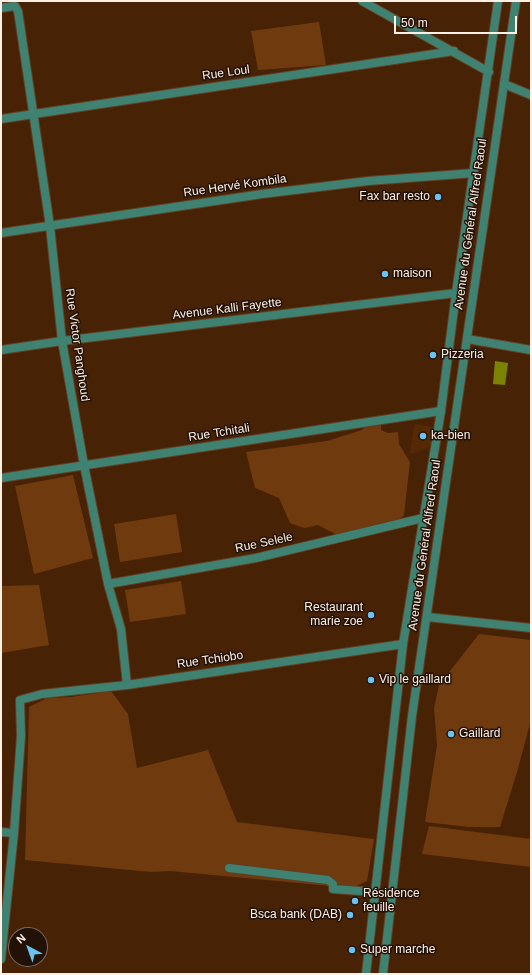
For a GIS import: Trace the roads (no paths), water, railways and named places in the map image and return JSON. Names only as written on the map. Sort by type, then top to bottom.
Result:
[{"type":"street","points":[[362,1],[454,51],[489,72]]},
{"type":"street","name":"Avenue du Général Alfred Raoul","points":[[366,974],[403,644],[441,411],[456,293],[498,1]]},
{"type":"street","name":"Avenue du Général Alfred Raoul","points":[[383,974],[397,842],[427,616],[516,1]]},
{"type":"street","name":"Rue Victor Panghoud","points":[[1,8],[15,6],[18,11],[32,114],[50,226],[62,341],[84,465],[108,584],[121,629],[127,685]]},
{"type":"street","name":"Rue Loul","points":[[1,119],[454,51]]},
{"type":"street","points":[[504,84],[531,95]]},
{"type":"street","name":"Rue Hervé Kombila","points":[[1,233],[262,194],[368,181],[474,173]]},
{"type":"street","name":"Avenue Kalli Fayette","points":[[1,350],[62,341],[456,293]]},
{"type":"street","points":[[467,339],[531,350]]},
{"type":"street","name":"Rue Tchitali","points":[[1,478],[441,411]]},
{"type":"street","name":"Rue Selele","points":[[108,584],[256,558],[423,518]]},
{"type":"street","points":[[427,616],[531,628]]},
{"type":"street","name":"Rue Tchiobo","points":[[14,833],[21,736],[20,700],[42,694],[127,685],[403,644]]},
{"type":"street","points":[[1,832],[14,833],[1,959]]},
{"type":"street","points":[[229,868],[328,880],[333,884],[333,889],[375,892]]},
{"type":"place","name":"Fax bar resto","points":[[438,197]]},
{"type":"place","name":"maison","points":[[385,274]]},
{"type":"place","name":"Pizzeria","points":[[433,355]]},
{"type":"place","name":"ka-bien","points":[[423,436]]},
{"type":"place","name":"Restaurant marie zoe","points":[[371,615]]},
{"type":"place","name":"Vip le gaillard","points":[[371,680]]},
{"type":"place","name":"Gaillard","points":[[451,734]]},
{"type":"place","name":"Résidence feuille","points":[[355,901]]},
{"type":"place","name":"Bsca bank (DAB)","points":[[350,915]]},
{"type":"place","name":"Super marche","points":[[352,950]]}]
